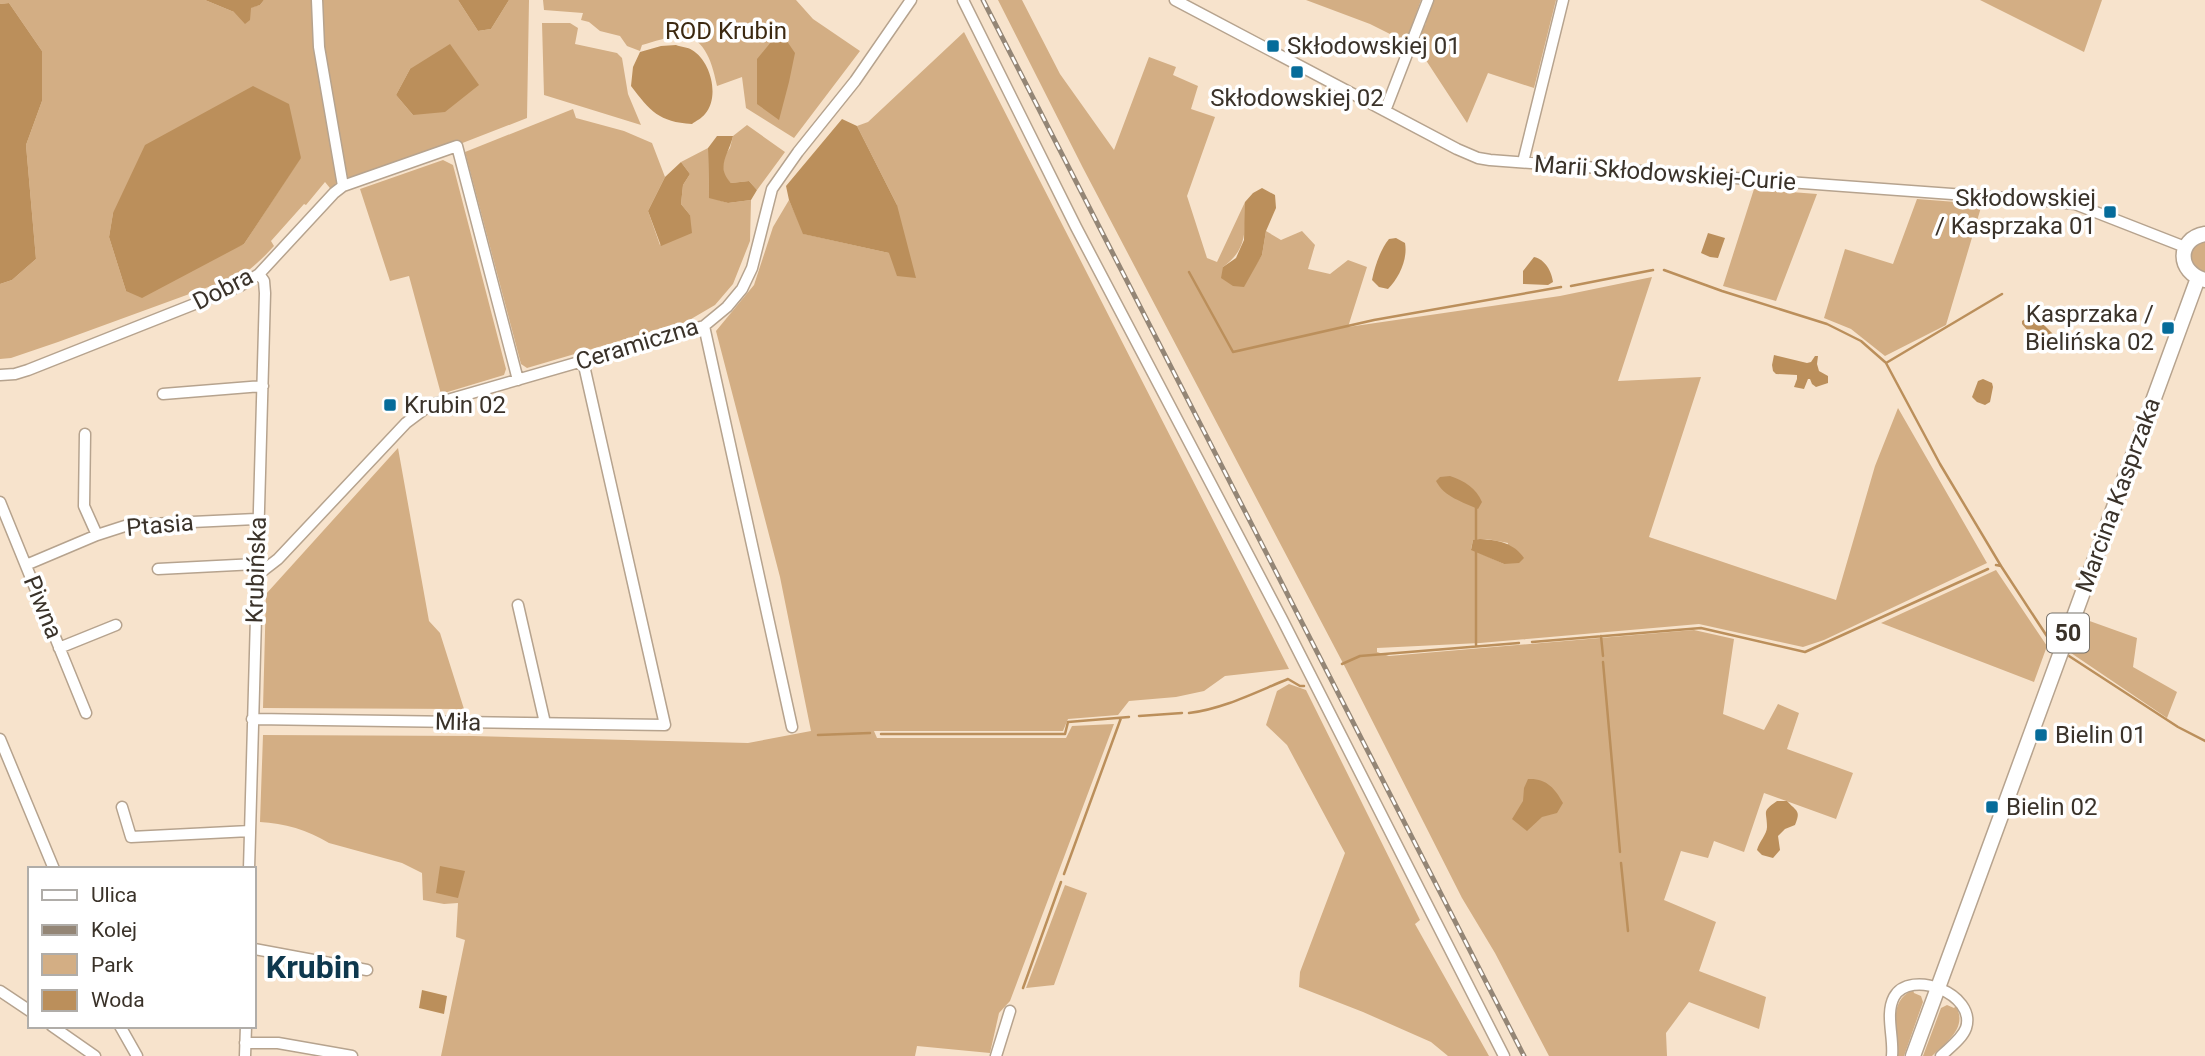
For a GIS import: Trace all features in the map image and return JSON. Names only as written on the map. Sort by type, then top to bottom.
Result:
[{"type":"main road","points":[[2186,247],[2194,237],[2205,234]]},
{"type":"main road","name":"50","points":[[2186,247],[2184,255],[2187,268],[2201,279]]},
{"type":"main road","name":"Marcina Kasprzaka","points":[[1913,1056],[2201,279]]},
{"type":"street","points":[[317,0],[319,47],[343,186]]},
{"type":"street","name":"Ceramiczna","points":[[256,576],[278,559],[405,423],[430,405],[704,326],[727,307],[742,289],[752,268],[772,189],[855,81],[911,0]]},
{"type":"street","points":[[963,0],[1076,227],[1282,619],[1504,1056]]},
{"type":"street","name":"Marii Skłodowskiej-Curie","points":[[1175,0],[1467,154],[1490,160],[2075,204],[2186,247]]},
{"type":"street","points":[[1385,111],[1428,0]]},
{"type":"street","points":[[1523,162],[1563,0]]},
{"type":"street","name":"Dobra","points":[[0,375],[22,372],[240,286],[258,274],[343,186],[457,146],[518,380]]},
{"type":"street","name":"Krubińska","points":[[249,867],[263,386],[264,281],[258,274]]},
{"type":"street","points":[[704,326],[792,727]]},
{"type":"street","name":"Miła","points":[[252,719],[665,725],[583,361]]},
{"type":"street","points":[[163,394],[263,386]]},
{"type":"street","points":[[85,434],[84,506],[97,535]]},
{"type":"street","name":"Piwna","points":[[0,502],[86,713]]},
{"type":"street","name":"Ptasia","points":[[26,565],[128,525],[258,519]]},
{"type":"street","points":[[158,569],[256,564]]},
{"type":"street","points":[[518,605],[545,723]]},
{"type":"street","points":[[60,648],[116,625]]},
{"type":"street","points":[[0,739],[53,867]]},
{"type":"street","points":[[122,807],[131,837],[250,831]]},
{"type":"street","points":[[256,949],[367,970]]},
{"type":"street","points":[[1892,1056],[1890,1008],[1896,994],[1910,984],[1922,984],[1937,989],[1956,997],[1964,1004],[1966,1028],[1959,1039],[1941,1056]]},
{"type":"street","points":[[0,991],[28,1010]]},
{"type":"street","points":[[996,1056],[1010,1011]]},
{"type":"street","points":[[54,1028],[95,1056]]},
{"type":"street","points":[[121,1028],[136,1056]]},
{"type":"street","points":[[245,1056],[246,1028]]},
{"type":"street","points":[[245,1043],[278,1044],[352,1056]]},
{"type":"green space","points":[[0,0],[205,0],[234,12],[260,5],[264,0],[458,0],[478,31],[491,29],[509,0],[529,0],[527,118],[334,193],[325,182],[271,241],[274,246],[268,253],[241,276],[217,290],[214,285],[58,342],[11,358],[0,359],[0,284],[12,280],[36,259],[26,145],[42,101],[42,51],[9,3],[0,4]],"holes":[[[410,69],[413,115],[396,95]],[[301,157],[244,244],[126,291],[109,237],[113,213]]]},
{"type":"green space","name":"ROD Krubin","points":[[543,0],[796,0],[813,19],[860,51],[794,138],[746,108],[742,77],[717,86],[707,54],[697,41],[690,37],[671,37],[642,45],[640,51],[627,46],[620,36],[600,31],[589,22],[581,20],[583,13],[544,10]]},
{"type":"green space","points":[[998,0],[1022,0],[1060,74],[1114,150],[1149,57],[1176,67],[1173,75],[1198,86],[1191,109],[1215,117],[1187,196],[1207,258],[1217,262],[1245,202],[1245,230],[1241,246],[1223,267],[1253,269],[1262,255],[1266,231],[1281,240],[1302,231],[1315,245],[1308,269],[1330,274],[1348,260],[1367,267],[1348,327],[1560,296],[1652,277],[1618,381],[1701,377],[1649,537],[1836,600],[1875,466],[1898,408],[1987,563],[1824,640],[1803,647],[1699,624],[1480,643],[1377,648],[1377,652],[1389,656],[1694,630],[1734,639],[1723,714],[1764,730],[1778,704],[1799,713],[1787,749],[1853,773],[1836,819],[1764,793],[1744,852],[1714,841],[1708,858],[1681,851],[1664,900],[1716,922],[1699,971],[1766,997],[1759,1029],[1689,1002],[1666,1033],[1667,1056],[1549,1056],[1495,953],[1462,898],[1345,667],[1083,168]],"holes":[[[1487,539],[1508,543],[1504,564],[1471,549],[1473,540]]]},
{"type":"green space","points":[[1306,0],[1421,0],[1406,42],[1370,24]]},
{"type":"green space","points":[[1432,0],[1556,0],[1534,88],[1488,73],[1467,123],[1418,48],[1414,46],[1422,26],[1426,24],[1426,15]]},
{"type":"green space","points":[[1980,0],[2102,0],[2084,52]]},
{"type":"green space","points":[[542,23],[570,23],[578,28],[575,44],[617,53],[622,58],[628,94],[641,125],[544,95]]},
{"type":"green space","points":[[964,32],[1289,669],[1225,676],[1204,691],[1176,697],[1129,701],[1118,715],[1068,719],[1063,731],[874,731],[877,738],[1066,738],[1072,726],[1114,724],[1010,1001],[999,1013],[990,1053],[917,1046],[915,1056],[441,1056],[465,940],[456,937],[458,903],[444,904],[423,900],[422,873],[402,863],[329,843],[296,828],[260,822],[263,735],[473,736],[748,743],[811,731],[780,577],[716,331],[754,285],[773,227],[789,200],[804,234],[889,253],[897,205],[857,126],[868,122]]},
{"type":"green space","points":[[573,109],[576,118],[624,131],[652,143],[665,177],[648,211],[660,245],[690,215],[681,204],[683,185],[690,174],[681,162],[708,148],[709,197],[728,203],[751,200],[750,241],[733,284],[715,305],[686,322],[527,368],[521,364],[465,152]]},
{"type":"green space","points":[[747,125],[785,152],[757,190],[749,181],[731,183],[724,176],[722,159],[730,148],[733,136]]},
{"type":"green space","points":[[443,160],[453,165],[506,369],[504,375],[441,394],[409,276],[390,281],[360,189]]},
{"type":"green space","points":[[1754,189],[1817,194],[1776,301],[1723,286]]},
{"type":"green space","points":[[1917,199],[1982,204],[1946,325],[1885,356],[1851,329],[1824,318],[1845,249],[1893,264]]},
{"type":"green space","points":[[2205,240],[2205,273],[2202,273],[2191,263],[2191,255],[2193,248]]},
{"type":"green space","points":[[398,448],[429,621],[440,633],[464,709],[263,708],[266,594]]},
{"type":"green space","points":[[1996,570],[2047,646],[2034,682],[1881,623]]},
{"type":"green space","points":[[2084,619],[2137,638],[2133,667],[2177,692],[2167,718],[2071,653]]},
{"type":"green space","points":[[1289,684],[1306,690],[1420,920],[1415,924],[1489,1056],[1448,1056],[1431,1042],[1299,987],[1300,972],[1345,853],[1287,745],[1266,725],[1277,691]]},
{"type":"green space","points":[[1065,885],[1087,893],[1054,985],[1026,988]]},
{"type":"green space","points":[[1913,990],[1921,996],[1923,1002],[1904,1056],[1897,1056],[1895,1018],[1900,1002]]},
{"type":"green space","points":[[1947,1005],[1954,1008],[1956,1006],[1959,1014],[1957,1028],[1932,1056],[1923,1056],[1941,1008]]},
{"type":"water","points":[[205,0],[264,0],[260,5],[251,8],[250,20],[245,24],[234,12]]},
{"type":"water","points":[[458,0],[509,0],[491,29],[478,31]]},
{"type":"water","points":[[9,3],[42,51],[42,101],[26,145],[36,259],[12,280],[0,284],[0,4]]},
{"type":"water","points":[[780,31],[795,53],[779,120],[757,104],[757,59]]},
{"type":"water","points":[[450,44],[479,85],[445,112],[413,115],[396,95],[410,69]]},
{"type":"water","points":[[676,45],[699,55],[711,80],[710,107],[692,124],[671,121],[656,114],[631,86],[633,67],[640,52]]},
{"type":"water","points":[[253,86],[289,104],[301,158],[244,244],[142,298],[126,291],[109,237],[113,213],[145,145]]},
{"type":"water","points":[[842,119],[857,126],[897,205],[916,278],[897,276],[889,253],[803,234],[786,186]]},
{"type":"water","points":[[717,136],[733,136],[724,171],[731,183],[749,181],[757,190],[751,200],[728,203],[709,198],[708,148]]},
{"type":"water","points":[[681,162],[690,174],[683,185],[681,204],[690,215],[692,233],[661,246],[648,211],[665,177]]},
{"type":"water","points":[[1262,188],[1275,195],[1276,208],[1266,231],[1262,255],[1244,287],[1233,286],[1221,278],[1223,267],[1236,258],[1244,240],[1245,202]]},
{"type":"water","points":[[1708,233],[1725,238],[1718,258],[1701,253]]},
{"type":"water","points":[[1396,238],[1405,243],[1402,268],[1388,289],[1379,287],[1372,280],[1376,264],[1389,239]]},
{"type":"water","points":[[1534,257],[1547,266],[1553,282],[1548,285],[1523,284],[1523,271]]},
{"type":"water","points":[[2033,314],[2064,343],[2058,349],[2052,351],[2035,339],[2022,324],[2022,321]]},
{"type":"water","points":[[1774,355],[1807,363],[1818,356],[1819,371],[1828,376],[1828,383],[1816,387],[1808,379],[1804,389],[1794,387],[1797,375],[1776,374],[1773,371]]},
{"type":"water","points":[[1983,379],[1992,383],[1993,387],[1990,402],[1985,405],[1972,397],[1978,381]]},
{"type":"water","points":[[1450,476],[1477,493],[1482,502],[1478,509],[1439,487],[1436,481],[1440,477]]},
{"type":"water","points":[[1473,540],[1505,543],[1524,558],[1519,563],[1504,564],[1471,550]]},
{"type":"water","points":[[1528,779],[1540,780],[1549,785],[1563,803],[1557,813],[1542,817],[1527,831],[1512,819],[1523,801]]},
{"type":"water","points":[[1777,801],[1787,801],[1798,816],[1795,825],[1778,836],[1780,850],[1773,858],[1762,855],[1757,850],[1767,830],[1767,810]]},
{"type":"water","points":[[440,866],[465,871],[458,898],[436,893]]},
{"type":"water","points":[[422,990],[447,996],[444,1014],[419,1008]]},
{"type":"waterway","points":[[1571,286],[1653,270]]},
{"type":"waterway","points":[[1664,270],[1827,324],[1861,341],[1885,362]]},
{"type":"waterway","points":[[1189,272],[1233,352],[1374,320],[1561,287]]},
{"type":"waterway","points":[[2001,566],[1940,464],[1886,363],[2002,294]]},
{"type":"waterway","points":[[1476,505],[1476,540]]},
{"type":"waterway","points":[[1476,550],[1476,645]]},
{"type":"waterway","points":[[1996,565],[2001,566],[2054,647]]},
{"type":"waterway","points":[[1532,642],[1701,628],[1805,652],[1988,569]]},
{"type":"waterway","points":[[1601,636],[1603,656]]},
{"type":"waterway","points":[[1342,664],[1360,656],[1519,643]]},
{"type":"waterway","points":[[2069,656],[2178,727],[2205,741]]},
{"type":"waterway","points":[[1603,662],[1620,852]]},
{"type":"waterway","points":[[1189,713],[1227,704],[1288,679],[1304,686]]},
{"type":"waterway","points":[[1139,716],[1182,713]]},
{"type":"waterway","points":[[881,734],[1065,734],[1068,722],[1129,717]]},
{"type":"waterway","points":[[1064,874],[1121,718]]},
{"type":"waterway","points":[[818,735],[870,733]]},
{"type":"waterway","points":[[1621,863],[1628,931]]},
{"type":"waterway","points":[[1023,988],[1061,882]]},
{"type":"railway","points":[[983,0],[1524,1056]]},
{"type":"place","name":"Skłodowskiej 01","points":[[1273,46]]},
{"type":"place","name":"Skłodowskiej 02","points":[[1297,72]]},
{"type":"place","name":"Skłodowskiej / Kasprzaka 01","points":[[2110,212]]},
{"type":"place","name":"Kasprzaka / Bielińska 02","points":[[2168,328]]},
{"type":"place","name":"Krubin 02","points":[[390,405]]},
{"type":"place","name":"Bielin 01","points":[[2041,735]]},
{"type":"place","name":"Bielin 02","points":[[1992,807]]},
{"type":"district","name":"Krubin","points":[[313,967]]}]
